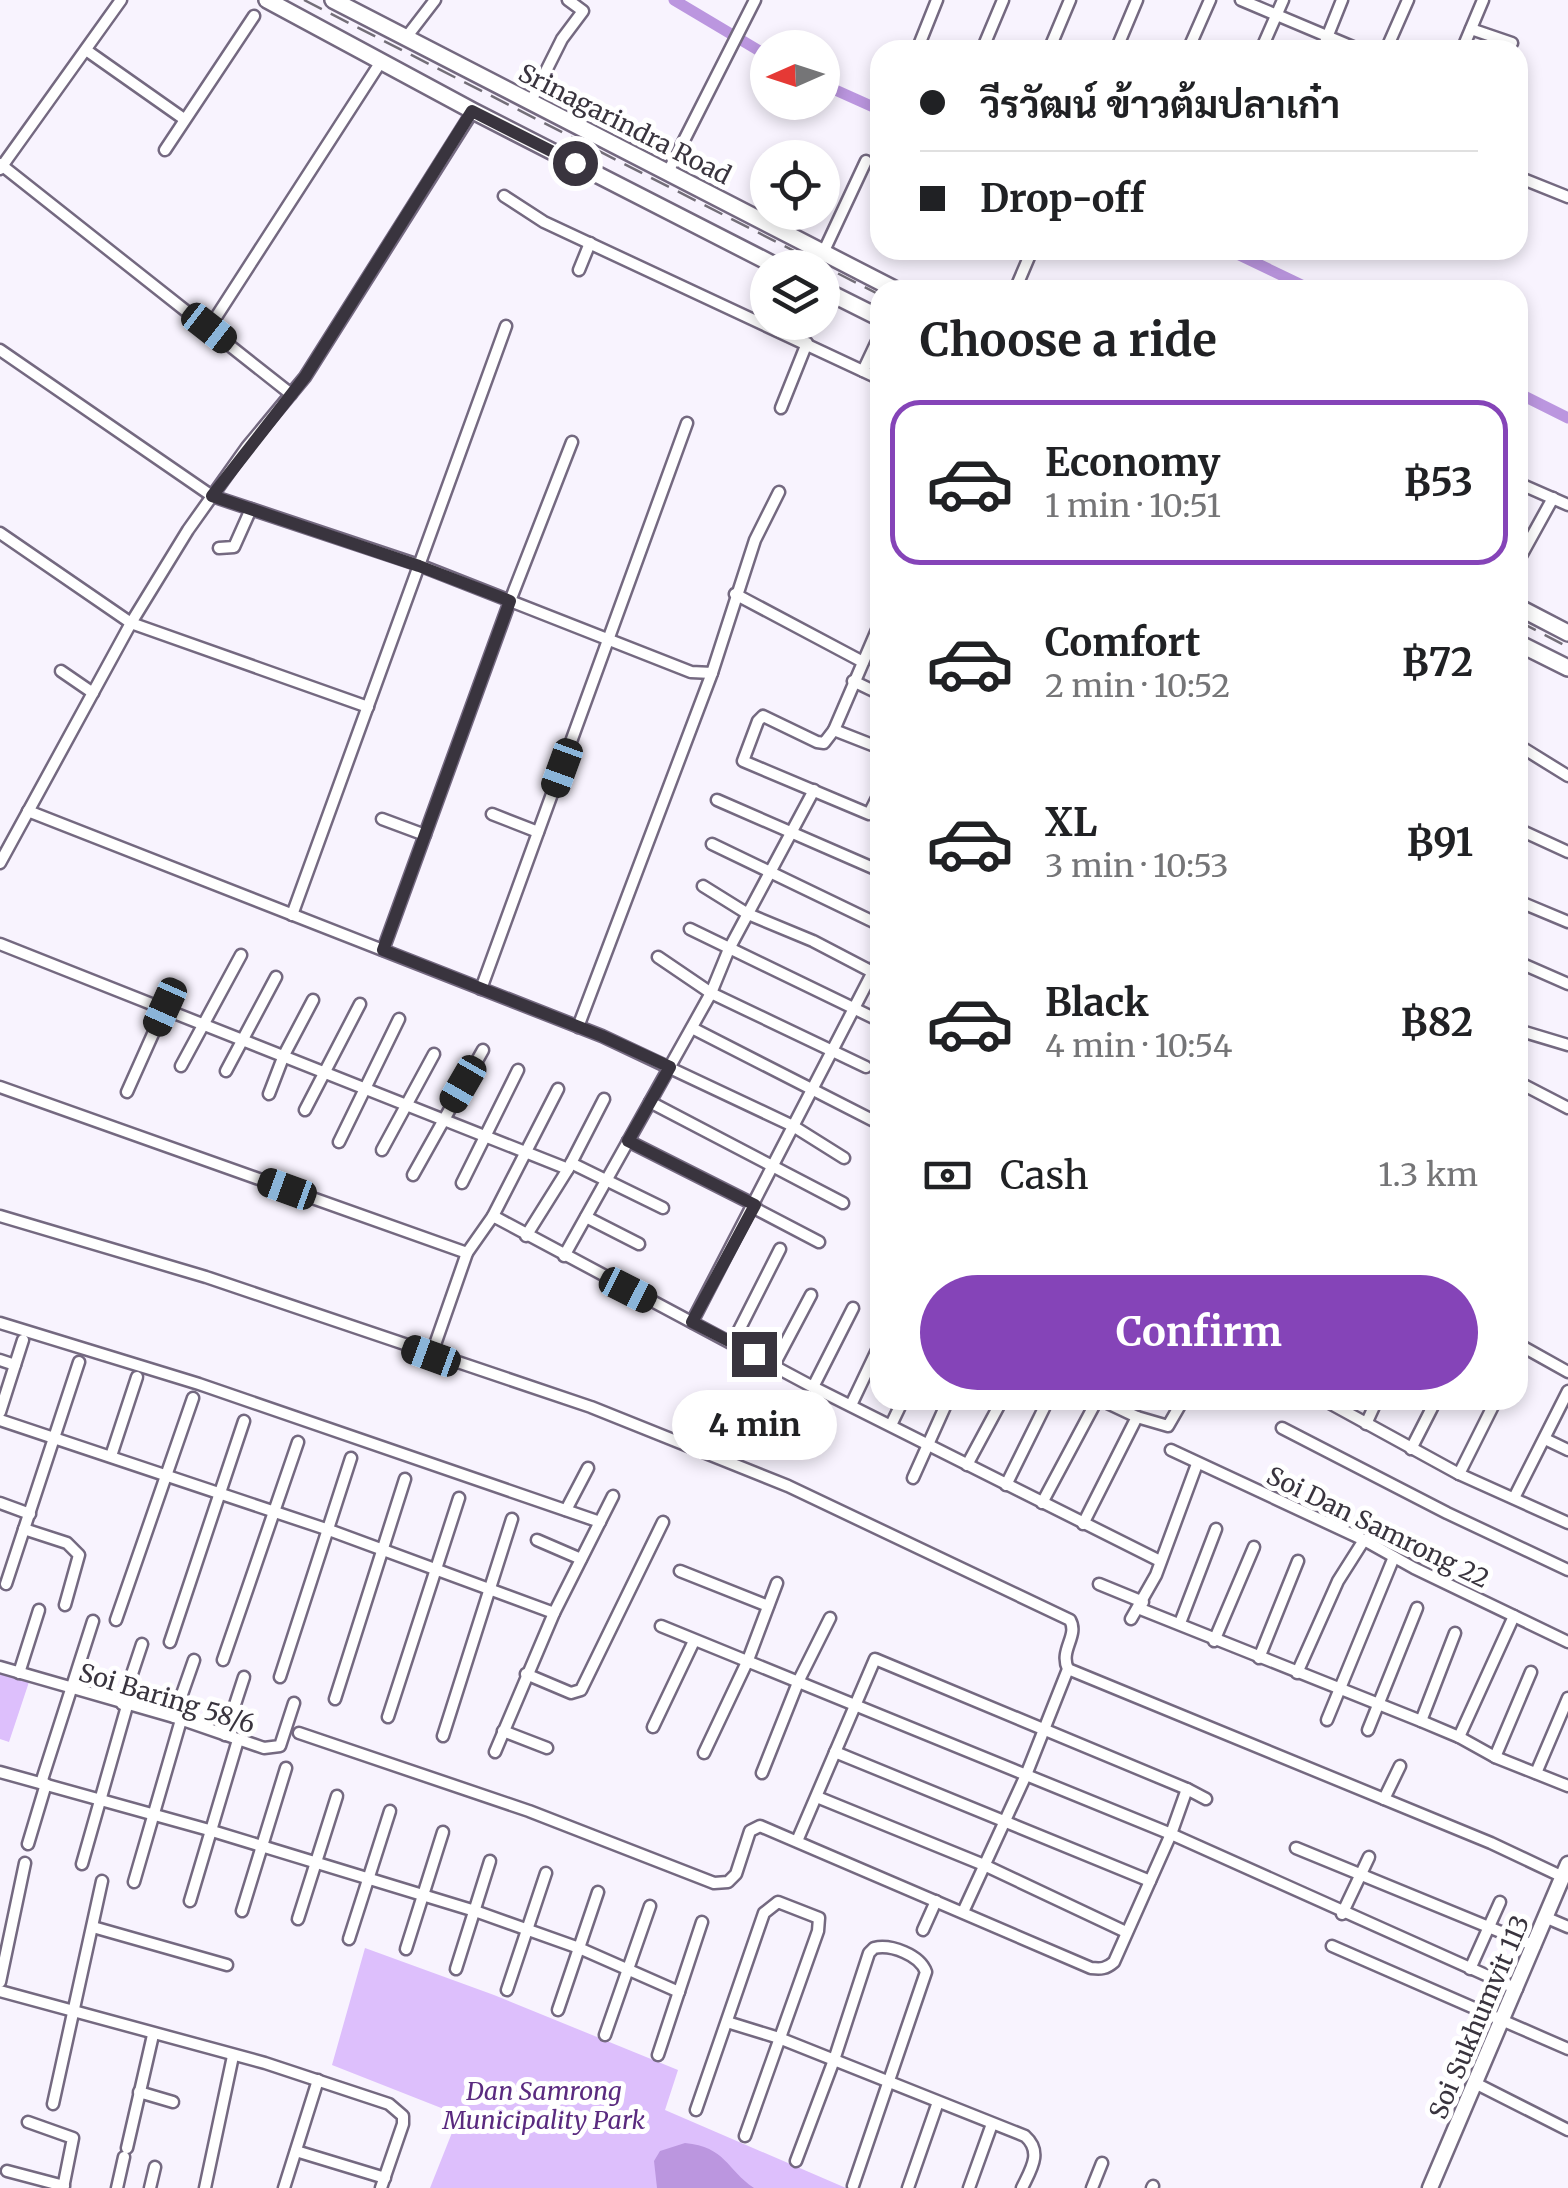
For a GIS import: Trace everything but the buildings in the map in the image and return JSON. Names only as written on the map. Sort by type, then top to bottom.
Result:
[{"type":"main road","points":[[266,0],[472,111],[750,253]]},
{"type":"main road","name":"Srinagarindra Road","points":[[332,0],[817,250]]},
{"type":"main road","points":[[382,60],[402,37]]},
{"type":"main road","name":"Srinagarindra Road","points":[[840,262],[876,280]]},
{"type":"main road","points":[[840,298],[870,313]]},
{"type":"main road","points":[[1528,611],[1568,633]]},
{"type":"main road","points":[[1528,648],[1568,668]]},
{"type":"main road","name":"Soi Sukhumvit 113","points":[[1430,2188],[1566,1869]]},
{"type":"street","points":[[122,0],[1,166],[292,394]]},
{"type":"street","points":[[402,37],[435,0]]},
{"type":"street","points":[[568,0],[584,11]]},
{"type":"street","points":[[530,102],[562,39],[592,0]]},
{"type":"street","points":[[667,174],[755,0]]},
{"type":"street","points":[[921,40],[936,3],[923,0]]},
{"type":"street","points":[[986,40],[1003,0]]},
{"type":"street","points":[[1053,40],[1070,0]]},
{"type":"street","points":[[1120,40],[1136,0]]},
{"type":"street","points":[[1192,40],[1210,0]]},
{"type":"street","points":[[1241,0],[1336,40]]},
{"type":"street","points":[[1266,40],[1283,0]]},
{"type":"street","points":[[1326,40],[1342,0]]},
{"type":"street","points":[[1390,40],[1408,0]]},
{"type":"street","points":[[1466,40],[1483,0]]},
{"type":"street","points":[[165,150],[254,16]]},
{"type":"street","points":[[1471,29],[1503,40]]},
{"type":"street","points":[[86,50],[184,119]]},
{"type":"street","points":[[209,328],[382,60]]},
{"type":"street","points":[[0,863],[132,623],[188,530],[305,377],[472,111]]},
{"type":"street","points":[[824,250],[866,161]]},
{"type":"street","points":[[1528,181],[1568,197]]},
{"type":"street","points":[[504,196],[544,222],[870,374]]},
{"type":"street","points":[[579,270],[590,243]]},
{"type":"street","points":[[292,915],[506,326]]},
{"type":"street","points":[[781,408],[806,343]]},
{"type":"street","points":[[0,350],[212,496],[419,566],[691,672],[712,673]]},
{"type":"street","points":[[863,371],[870,356]]},
{"type":"street","points":[[481,989],[687,423]]},
{"type":"street","points":[[383,950],[572,442]]},
{"type":"street","points":[[1528,487],[1568,505]]},
{"type":"street","points":[[578,1026],[712,673],[754,540],[779,492]]},
{"type":"street","points":[[1528,543],[1553,498]]},
{"type":"street","points":[[220,548],[234,547],[252,509]]},
{"type":"street","points":[[0,533],[132,623],[368,706]]},
{"type":"street","points":[[735,594],[862,662]]},
{"type":"street","points":[[870,645],[834,730],[824,743],[763,716],[743,761],[870,812]]},
{"type":"street","points":[[62,671],[93,693]]},
{"type":"street","points":[[853,681],[870,689]]},
{"type":"street","points":[[834,730],[870,744]]},
{"type":"street","points":[[1528,751],[1568,776]]},
{"type":"street","points":[[564,1256],[712,993],[729,949],[814,790]]},
{"type":"street","points":[[718,800],[870,866]]},
{"type":"street","points":[[28,811],[578,1026],[794,1126],[844,1158]]},
{"type":"street","points":[[492,814],[538,832]]},
{"type":"street","points":[[382,819],[425,835]]},
{"type":"street","points":[[1528,834],[1568,852]]},
{"type":"street","points":[[712,844],[870,920]]},
{"type":"street","points":[[703,886],[748,914],[814,941],[870,971]]},
{"type":"street","points":[[1528,905],[1568,922]]},
{"type":"street","points":[[690,929],[870,1016]]},
{"type":"street","points":[[0,944],[524,1153],[606,1180],[663,1208]]},
{"type":"street","points":[[182,1066],[241,955]]},
{"type":"street","points":[[658,957],[712,993],[866,1067]]},
{"type":"street","points":[[1528,966],[1568,984]]},
{"type":"street","points":[[226,1071],[276,977]]},
{"type":"street","points":[[692,1322],[870,984]]},
{"type":"street","points":[[268,1094],[313,1000]]},
{"type":"street","points":[[305,1110],[360,1004]]},
{"type":"street","points":[[128,1092],[165,1007]]},
{"type":"street","points":[[339,1142],[398,1020]]},
{"type":"street","points":[[692,1028],[870,1119]]},
{"type":"street","points":[[1528,1033],[1568,1046]]},
{"type":"street","points":[[413,1175],[482,1050]]},
{"type":"street","points":[[382,1150],[434,1054]]},
{"type":"street","points":[[462,1183],[518,1070]]},
{"type":"street","points":[[0,1086],[467,1254]]},
{"type":"street","points":[[1528,1087],[1568,1108]]},
{"type":"street","points":[[431,1356],[467,1254],[493,1216],[558,1090]]},
{"type":"street","points":[[526,1236],[570,1166],[604,1100]]},
{"type":"street","points":[[650,1102],[843,1203]]},
{"type":"street","points":[[628,1141],[819,1242]]},
{"type":"street","points":[[0,1216],[206,1277],[591,1408],[788,1486],[1065,1617],[1074,1625],[1064,1653],[1068,1669],[1026,1775],[963,1912]]},
{"type":"street","points":[[493,1216],[813,1387],[1160,1561]]},
{"type":"street","points":[[586,1217],[639,1244]]},
{"type":"street","points":[[734,1342],[780,1249]]},
{"type":"street","points":[[774,1365],[811,1296]]},
{"type":"street","points":[[813,1387],[853,1308]]},
{"type":"street","points":[[0,1324],[199,1384],[600,1522]]},
{"type":"street","points":[[23,1340],[0,1416],[554,1613]]},
{"type":"street","points":[[1528,1350],[1568,1372]]},
{"type":"street","points":[[0,1360],[15,1365]]},
{"type":"street","points":[[6,1584],[6,1563],[30,1514],[79,1362]]},
{"type":"street","points":[[851,1405],[870,1365]]},
{"type":"street","points":[[111,1456],[137,1377]]},
{"type":"street","points":[[1514,1498],[1568,1391]]},
{"type":"street","points":[[116,1620],[193,1398]]},
{"type":"street","points":[[891,1426],[898,1410]]},
{"type":"street","points":[[912,1478],[943,1410]]},
{"type":"street","points":[[966,1464],[996,1410]]},
{"type":"street","points":[[1006,1485],[1043,1410]]},
{"type":"street","points":[[1042,1503],[1093,1410]]},
{"type":"street","points":[[1128,1410],[1137,1417],[1168,1426],[1177,1410]]},
{"type":"street","points":[[1342,1410],[1459,1474],[1568,1523]]},
{"type":"street","points":[[1366,1424],[1372,1410]]},
{"type":"street","points":[[1411,1449],[1431,1410]]},
{"type":"street","points":[[1459,1474],[1491,1410]]},
{"type":"street","points":[[1083,1524],[1137,1417]]},
{"type":"street","points":[[170,1642],[244,1421]]},
{"type":"street","points":[[1282,1428],[1447,1514],[1568,1570]]},
{"type":"street","points":[[1545,1438],[1568,1450]]},
{"type":"street","points":[[224,1660],[298,1442]]},
{"type":"street","name":"Soi Dan Samrong 22","points":[[1171,1450],[1364,1540],[1568,1642]]},
{"type":"street","points":[[280,1677],[352,1458]]},
{"type":"street","points":[[1138,1610],[1197,1464]]},
{"type":"street","points":[[566,1510],[588,1468]]},
{"type":"street","points":[[335,1699],[405,1479]]},
{"type":"street","points":[[494,1752],[554,1613],[612,1496]]},
{"type":"street","points":[[388,1718],[459,1498]]},
{"type":"street","points":[[0,1503],[30,1514]]},
{"type":"street","points":[[442,1736],[512,1519]]},
{"type":"street","points":[[526,1674],[570,1694],[582,1690],[663,1522]]},
{"type":"street","points":[[1180,1623],[1216,1528]]},
{"type":"street","points":[[24,1529],[75,1548],[79,1556],[65,1604]]},
{"type":"street","points":[[537,1540],[581,1559]]},
{"type":"street","points":[[1298,1673],[1338,1581],[1364,1540]]},
{"type":"street","points":[[1214,1641],[1254,1547]]},
{"type":"street","points":[[1327,1720],[1394,1556]]},
{"type":"street","points":[[1259,1658],[1298,1561]]},
{"type":"street","points":[[680,1571],[768,1606]]},
{"type":"street","points":[[704,1754],[748,1660],[777,1583]]},
{"type":"street","points":[[1099,1584],[1138,1610],[1180,1623],[1214,1641],[1421,1721],[1568,1786]]},
{"type":"street","points":[[1368,1730],[1417,1608]]},
{"type":"street","points":[[19,1673],[39,1610]]},
{"type":"street","points":[[1460,1737],[1514,1616]]},
{"type":"street","points":[[762,1773],[798,1680],[830,1618]]},
{"type":"street","points":[[28,1844],[69,1689],[92,1621]]},
{"type":"street","points":[[662,1626],[1171,1834],[1342,1914],[1517,1989]]},
{"type":"street","points":[[1421,1721],[1455,1632]]},
{"type":"street","points":[[653,1727],[694,1641]]},
{"type":"street","points":[[82,1864],[142,1644]]},
{"type":"street","points":[[134,1882],[194,1660]]},
{"type":"street","points":[[797,1840],[875,1660],[1206,1799]]},
{"type":"street","name":"Soi Baring 58/6","points":[[0,1667],[264,1748],[280,1746],[294,1703]]},
{"type":"street","points":[[1068,1669],[1566,1869]]},
{"type":"street","points":[[1495,1757],[1531,1672]]},
{"type":"street","points":[[225,1735],[244,1677]]},
{"type":"street","points":[[1536,1773],[1568,1698]]},
{"type":"street","points":[[502,1731],[546,1748]]},
{"type":"street","points":[[300,1733],[529,1811],[714,1883],[728,1882],[736,1874],[747,1839],[760,1826],[1100,1969],[1114,1962],[1187,1789]]},
{"type":"street","points":[[190,1901],[238,1740]]},
{"type":"street","points":[[835,1752],[1150,1881]]},
{"type":"street","points":[[1384,1799],[1400,1766]]},
{"type":"street","points":[[242,1911],[286,1768]]},
{"type":"street","points":[[0,1772],[209,1830],[475,1911],[579,1948],[679,1992]]},
{"type":"street","points":[[298,1919],[337,1796]]},
{"type":"street","points":[[816,1798],[984,1865],[1126,1932]]},
{"type":"street","points":[[349,1939],[390,1811]]},
{"type":"street","points":[[406,1949],[442,1832]]},
{"type":"street","points":[[1296,1848],[1534,1946]]},
{"type":"street","points":[[1342,1914],[1369,1857]]},
{"type":"street","points":[[456,1969],[490,1861]]},
{"type":"street","points":[[0,1982],[26,1863]]},
{"type":"street","points":[[507,1990],[546,1872]]},
{"type":"street","points":[[53,2104],[102,1881]]},
{"type":"street","points":[[558,2010],[598,1892]]},
{"type":"street","points":[[922,1930],[936,1901]]},
{"type":"street","points":[[696,2110],[764,1913],[778,1902],[812,1913],[820,1924],[746,2136]]},
{"type":"street","points":[[1470,1969],[1500,1902]]},
{"type":"street","points":[[606,2035],[650,1906]]},
{"type":"street","points":[[1547,1918],[1568,1928]]},
{"type":"street","points":[[658,2055],[702,1922]]},
{"type":"street","points":[[93,1927],[227,1965]]},
{"type":"street","points":[[796,2161],[870,1953],[886,1946],[917,1959],[926,1972],[853,2186]]},
{"type":"street","points":[[1332,1946],[1568,2048]]},
{"type":"street","points":[[0,1991],[318,2080],[389,2104],[403,2116],[383,2183],[296,2151]]},
{"type":"street","points":[[727,2022],[779,2038],[1025,2136],[1034,2144],[1034,2161],[1022,2188]]},
{"type":"street","points":[[117,2188],[153,2035]]},
{"type":"street","points":[[205,2188],[233,2056]]},
{"type":"street","points":[[284,2188],[318,2080]]},
{"type":"street","points":[[1475,2083],[1568,2130]]},
{"type":"street","points":[[140,2092],[173,2102]]},
{"type":"street","points":[[908,2188],[938,2102]]},
{"type":"street","points":[[7,2172],[63,2187],[73,2138],[28,2122]]},
{"type":"street","points":[[969,2188],[992,2124]]},
{"type":"street","points":[[1092,2188],[1102,2163]]},
{"type":"street","points":[[150,2188],[156,2167]]},
{"type":"green space","points":[[0,1673],[29,1682],[9,1742],[0,1739]]},
{"type":"green space","name":"Dan Samrong Municipality Park","points":[[365,1948],[494,1995],[678,2070],[665,2110],[846,2188],[430,2188],[459,2115],[332,2065]]},
{"type":"shaded area","points":[[685,2143],[717,2154],[754,2188],[657,2188],[654,2161],[660,2151]]},
{"type":"waterway","points":[[674,0],[750,45]]},
{"type":"waterway","points":[[840,92],[870,106]]},
{"type":"waterway","points":[[1250,260],[1291,280]]},
{"type":"waterway","points":[[1528,398],[1568,418]]},
{"type":"railway","points":[[304,0],[870,290]]},
{"type":"railway","points":[[1528,626],[1568,647]]},
{"type":"route","points":[[575,163],[472,111],[305,377],[212,496],[510,601],[383,950],[602,1036],[670,1067],[628,1141],[755,1205],[692,1322],[754,1354]]}]
